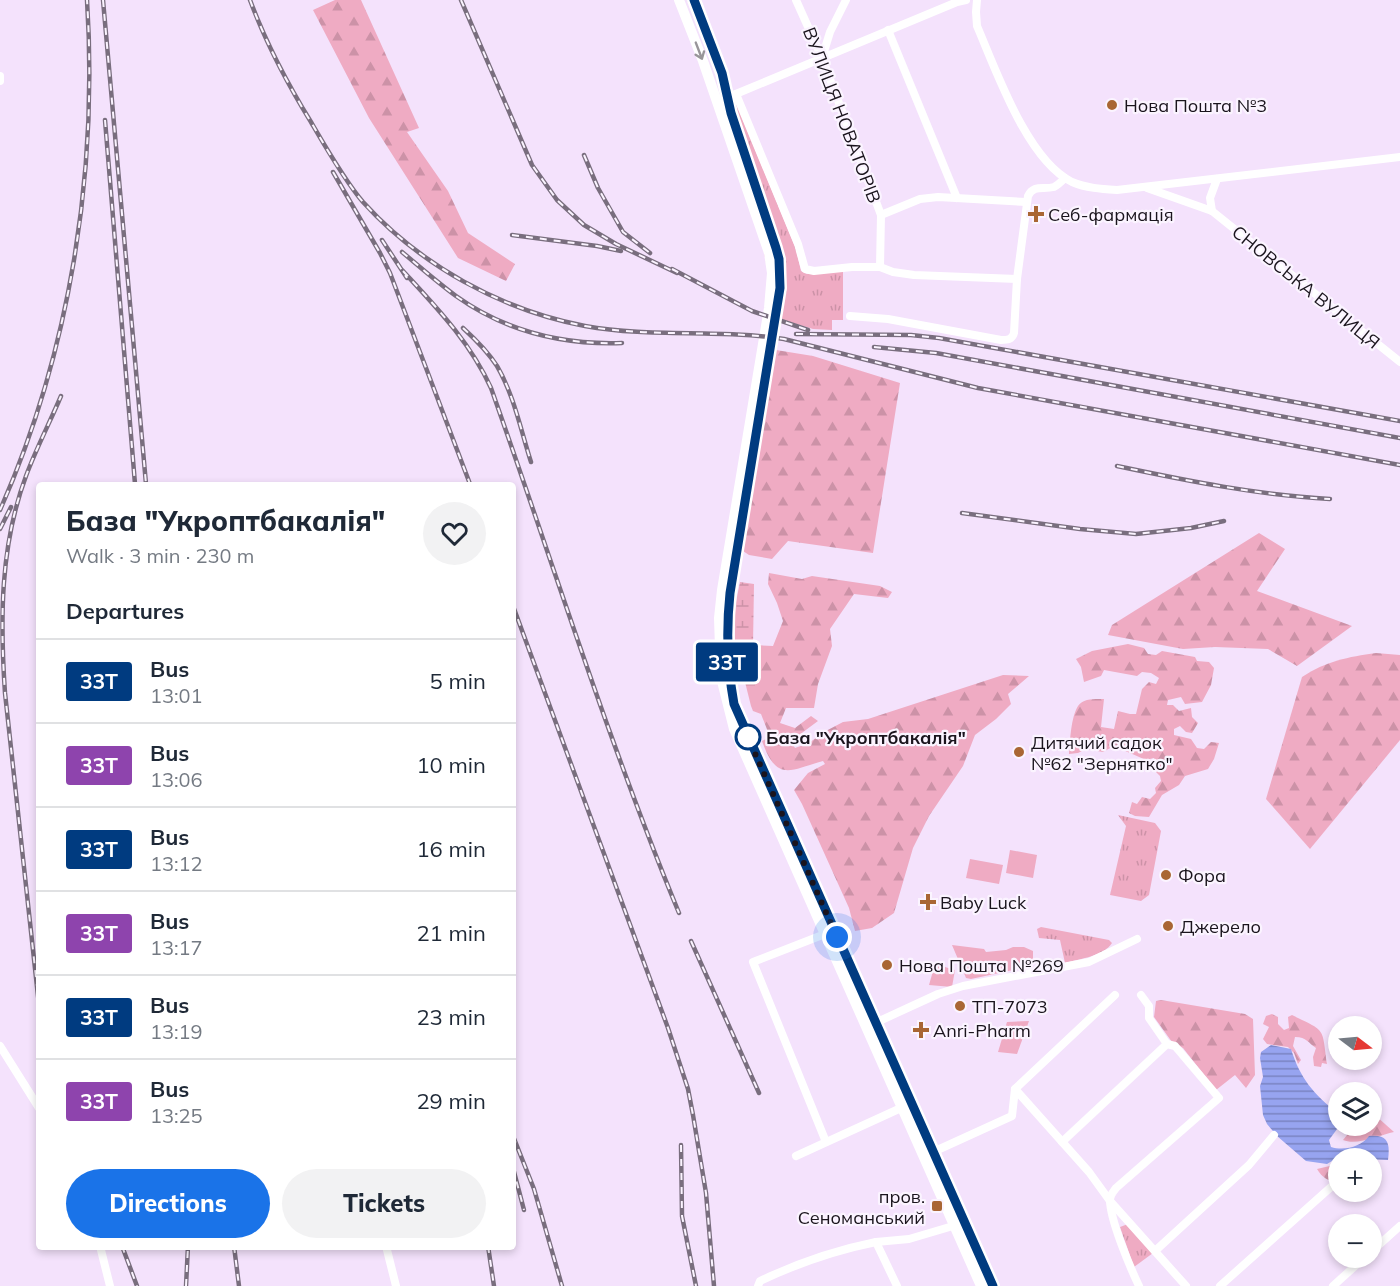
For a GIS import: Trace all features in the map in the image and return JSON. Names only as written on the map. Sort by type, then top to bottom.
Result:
[{"type":"street","points":[[679,0],[798,244],[805,269],[814,271],[880,267],[893,272],[914,275],[1017,279]]},
{"type":"street","points":[[694,0],[717,56],[727,98],[779,259],[780,288],[772,309],[730,593],[727,634],[734,704],[993,1286]]},
{"type":"street","name":"ВУЛИЦЯ НОВАТОРІВ","points":[[796,0],[822,58],[881,215],[880,267]]},
{"type":"street","points":[[822,58],[830,32],[846,0]]},
{"type":"street","points":[[727,98],[957,1],[966,0]]},
{"type":"street","points":[[977,0],[977,26],[1024,131],[1036,149],[1065,178],[1084,186],[1117,190],[1400,157]]},
{"type":"street","points":[[888,30],[957,198]]},
{"type":"street","points":[[850,316],[888,319],[1008,340],[1014,333],[1017,279],[1026,202],[1030,191],[1037,188],[1052,188],[1065,178]]},
{"type":"street","points":[[1212,211],[1210,198],[1217,178]]},
{"type":"street","name":"СНОВСЬКА ВУЛИЦЯ","points":[[1142,187],[1212,211],[1400,362]]},
{"type":"street","points":[[881,215],[920,199],[938,197],[1026,202]]},
{"type":"street","points":[[761,378],[722,590],[718,644],[721,677],[734,729],[981,1286]]},
{"type":"street","points":[[825,934],[753,962],[826,1142]]},
{"type":"street","points":[[874,1023],[951,990],[970,984],[1089,962],[1137,939]]},
{"type":"street","points":[[933,1152],[1012,1116],[1014,1089],[1116,995]]},
{"type":"street","points":[[1139,1286],[1128,1262],[1110,1201],[1111,1195],[1116,1188],[1219,1098],[1175,1046],[1167,1044],[1149,1018],[1149,1005],[1141,995]]},
{"type":"street","points":[[1062,1142],[1167,1044]]},
{"type":"street","points":[[0,1046],[36,1103]]},
{"type":"street","points":[[1014,1089],[1186,1286]]},
{"type":"street","points":[[796,1156],[902,1108]]},
{"type":"street","points":[[1155,1251],[1249,1165],[1274,1135]]},
{"type":"street","points":[[1220,1286],[1328,1190]]},
{"type":"street","points":[[758,1286],[760,1281],[796,1264],[876,1242],[909,1239],[953,1226]]},
{"type":"street","points":[[1382,1242],[1400,1226]]},
{"type":"street","points":[[876,1242],[897,1286]]},
{"type":"street","points":[[101,1250],[110,1286]]},
{"type":"street","points":[[387,1250],[396,1286]]},
{"type":"street","points":[[1333,1286],[1353,1268]]},
{"type":"green space","points":[[335,0],[361,0],[419,128],[407,132],[448,191],[468,233],[515,264],[506,281],[458,258],[369,118],[313,10]]},
{"type":"green space","points":[[736,103],[796,249],[801,271],[807,274],[843,271],[843,320],[832,320],[832,330],[813,329],[777,318]]},
{"type":"green space","points":[[776,350],[813,356],[900,383],[873,553],[788,541],[772,559],[749,555],[743,551]]},
{"type":"green space","points":[[1259,533],[1285,549],[1257,591],[1352,626],[1297,666],[1268,649],[1215,647],[1183,649],[1108,635],[1112,625]]},
{"type":"green space","points":[[769,573],[802,579],[812,576],[880,586],[892,592],[888,598],[854,594],[830,629],[832,646],[818,684],[814,708],[786,708],[780,723],[795,728],[811,716],[818,721],[791,741],[795,748],[809,743],[843,722],[868,719],[1003,675],[1029,676],[1008,694],[1011,704],[975,735],[963,766],[929,816],[913,848],[894,913],[872,928],[855,931],[849,908],[794,790],[808,773],[825,764],[823,761],[793,770],[779,768],[773,763],[762,741],[770,737],[761,714],[753,711],[751,706],[738,654],[753,645],[773,646],[783,621],[768,584]]},
{"type":"green space","points":[[740,582],[754,584],[753,645],[735,644],[735,607]]},
{"type":"green space","points":[[1128,644],[1144,648],[1148,654],[1156,655],[1162,651],[1195,657],[1197,661],[1209,662],[1214,668],[1211,685],[1202,702],[1185,704],[1181,697],[1168,700],[1167,705],[1173,705],[1179,711],[1191,708],[1192,717],[1198,723],[1192,733],[1186,732],[1180,726],[1174,729],[1174,735],[1191,739],[1197,748],[1204,749],[1211,742],[1219,743],[1214,759],[1208,769],[1185,776],[1179,785],[1162,795],[1149,817],[1129,813],[1132,802],[1137,804],[1142,797],[1150,799],[1156,793],[1155,788],[1161,781],[1160,776],[1154,770],[1154,758],[1146,760],[1114,746],[1103,752],[1086,749],[1069,754],[1072,723],[1080,703],[1104,699],[1101,727],[1114,729],[1118,711],[1136,714],[1142,689],[1149,682],[1156,684],[1159,678],[1151,673],[1142,672],[1137,676],[1104,670],[1101,676],[1084,682],[1081,667],[1076,659],[1092,651]]},
{"type":"green space","points":[[1376,653],[1400,655],[1400,740],[1310,849],[1266,799],[1302,677],[1338,660]]},
{"type":"green space","points":[[1118,815],[1155,823],[1161,831],[1149,895],[1141,901],[1110,895],[1126,826]]},
{"type":"green space","points":[[1010,850],[1037,855],[1033,878],[1006,873]]},
{"type":"green space","points":[[970,859],[1003,865],[999,884],[966,878]]},
{"type":"green space","points":[[1041,927],[1109,940],[1112,943],[1097,954],[1065,963],[1060,940],[1039,938],[1037,929]]},
{"type":"green space","points":[[952,945],[984,949],[986,952],[1024,947],[1033,951],[1033,964],[971,979],[966,978]]},
{"type":"green space","points":[[935,964],[955,970],[952,987],[929,985]]},
{"type":"green space","points":[[1156,1001],[1245,1014],[1253,1019],[1255,1075],[1246,1088],[1235,1075],[1216,1090],[1183,1048],[1172,1042],[1154,1017]]},
{"type":"green space","points":[[1272,1014],[1278,1017],[1278,1024],[1284,1030],[1289,1028],[1288,1017],[1292,1015],[1317,1028],[1323,1036],[1327,1064],[1322,1063],[1321,1067],[1314,1066],[1313,1057],[1316,1048],[1302,1038],[1295,1037],[1293,1046],[1301,1060],[1298,1064],[1294,1053],[1288,1047],[1267,1044],[1263,1039],[1269,1027],[1263,1024],[1266,1016]]},
{"type":"green space","points":[[1029,1021],[1017,1054],[998,1052],[1007,1022]]},
{"type":"green space","points":[[1382,1121],[1394,1132],[1382,1135]]},
{"type":"green space","points":[[1346,1136],[1380,1136],[1355,1142],[1343,1140]]},
{"type":"green space","points":[[1328,1166],[1328,1180],[1321,1175],[1317,1169]]},
{"type":"green space","points":[[1128,1224],[1153,1253],[1134,1267],[1120,1227]]},
{"type":"water","points":[[1271,1045],[1291,1049],[1309,1085],[1328,1104],[1328,1136],[1332,1136],[1329,1140],[1331,1147],[1336,1148],[1328,1148],[1327,1164],[1306,1161],[1277,1136],[1267,1124],[1263,1115],[1260,1086],[1263,1077],[1261,1052]]},
{"type":"water","points":[[1369,1136],[1381,1137],[1387,1141],[1388,1160],[1382,1160],[1382,1148],[1346,1148],[1362,1143]]},
{"type":"tram line","points":[[688,0],[716,72],[773,250],[777,276],[726,598],[724,657],[732,706],[808,882],[989,1286]]},
{"type":"railway","points":[[0,510],[45,388],[74,261],[83,196],[88,130],[87,0]]},
{"type":"railway","points":[[103,0],[146,482]]},
{"type":"railway","points":[[250,0],[270,47],[294,93],[349,184],[363,202],[385,225],[436,265],[464,282],[523,309],[554,319],[610,330],[734,334],[784,339],[978,388],[1400,465]]},
{"type":"railway","points":[[461,0],[532,165],[557,200],[584,225],[616,244],[677,273]]},
{"type":"railway","points":[[105,120],[135,482]]},
{"type":"railway","points":[[584,155],[598,188],[623,232],[650,253]]},
{"type":"railway","points":[[333,172],[390,273],[469,482]]},
{"type":"railway","points":[[512,235],[621,251]]},
{"type":"railway","points":[[382,240],[407,278]]},
{"type":"railway","points":[[402,252],[456,296],[514,327],[556,338],[622,343]]},
{"type":"railway","points":[[672,269],[752,311],[808,330]]},
{"type":"railway","points":[[403,271],[463,341],[483,371],[491,388],[628,783],[679,913]]},
{"type":"railway","points":[[463,328],[490,356],[503,377],[513,401],[531,462]]},
{"type":"railway","points":[[796,334],[911,335],[939,338],[1400,421]]},
{"type":"railway","points":[[874,347],[936,353],[1400,438]]},
{"type":"railway","points":[[36,977],[5,693],[4,583],[17,502],[61,396]]},
{"type":"railway","points":[[1117,466],[1250,491],[1330,499]]},
{"type":"railway","points":[[0,529],[11,507]]},
{"type":"railway","points":[[962,513],[1136,534],[1191,528],[1224,521]]},
{"type":"railway","points":[[516,614],[668,1028],[688,1089],[706,1193],[714,1286]]},
{"type":"railway","points":[[691,941],[759,1093]]},
{"type":"railway","points":[[516,1144],[534,1189],[562,1286]]},
{"type":"railway","points":[[681,1145],[682,1216],[696,1286]]},
{"type":"railway","points":[[516,1179],[524,1210]]},
{"type":"railway","points":[[124,1250],[137,1286]]},
{"type":"railway","points":[[186,1286],[188,1250]]},
{"type":"railway","points":[[234,1250],[239,1286]]},
{"type":"railway","points":[[489,1250],[494,1286]]},
{"type":"bus line","name":"33Т","points":[[694,0],[714,47],[731,113],[776,248],[780,274],[780,288],[730,593],[727,658],[734,704],[993,1286]]},
{"type":"place","name":"Нова Пошта №3","points":[[1112,105]]},
{"type":"place","name":"Себ-фармація","points":[[1036,214]]},
{"type":"place","name":"База \"Укроптбакалія\"","points":[[748,737]]},
{"type":"place","name":"Дитячий садок №62 \"Зернятко\"","points":[[1019,752]]},
{"type":"place","name":"Фора","points":[[1166,875]]},
{"type":"place","name":"Baby Luck","points":[[928,902]]},
{"type":"place","name":"Джерело","points":[[1168,926]]},
{"type":"place","name":"Нова Пошта №269","points":[[887,965]]},
{"type":"place","name":"ТП-7073","points":[[960,1006]]},
{"type":"place","name":"Anri-Pharm","points":[[921,1030]]},
{"type":"place","name":"пров. Сеноманський","points":[[937,1206]]},
{"type":"route","points":[[748,737],[745,731],[837,937]]}]
